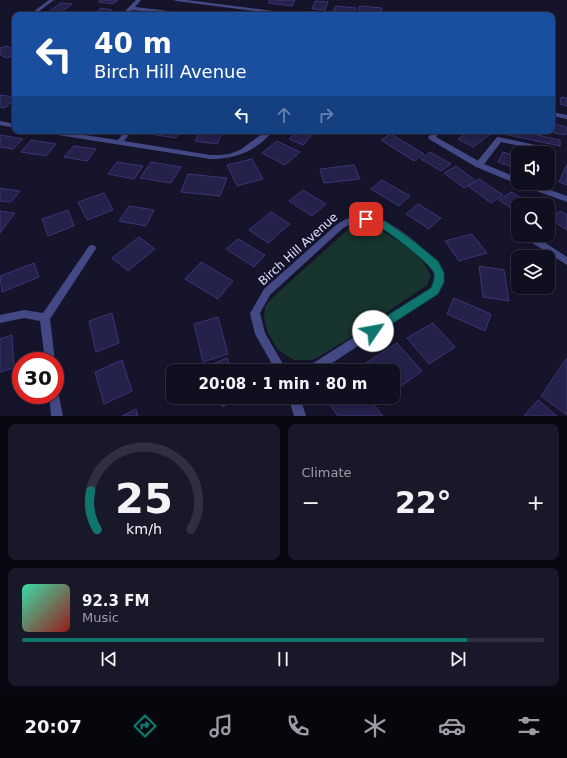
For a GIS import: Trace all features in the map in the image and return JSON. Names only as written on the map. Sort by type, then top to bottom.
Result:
[{"type":"street","points":[[34,12],[52,0]]},
{"type":"street","points":[[126,12],[139,0]]},
{"type":"street","points":[[176,0],[273,12]]},
{"type":"street","points":[[131,8],[168,12]]},
{"type":"street","points":[[555,115],[567,118]]},
{"type":"street","points":[[0,124],[12,125]]},
{"type":"street","points":[[64,134],[210,157],[228,157],[244,151],[266,134]]},
{"type":"street","points":[[119,143],[126,134]]},
{"type":"street","points":[[434,134],[431,136],[479,164],[511,178]]},
{"type":"street","points":[[479,164],[499,139],[531,146]]},
{"type":"street","points":[[542,190],[567,199]]},
{"type":"street","name":"Birch Hill Avenue","points":[[278,364],[260,334],[255,312],[267,292],[339,226],[348,221],[366,219],[382,224],[419,250],[434,264],[439,273],[439,282],[434,291],[322,364]]},
{"type":"street","points":[[537,242],[567,260]]},
{"type":"street","points":[[49,352],[45,318],[92,248]]},
{"type":"street","points":[[0,319],[24,314],[45,318]]},
{"type":"street","points":[[55,404],[56,416]]},
{"type":"street","points":[[296,404],[300,416]]},
{"type":"green space","points":[[365,223],[396,240],[412,251],[423,262],[431,276],[427,285],[345,341],[313,360],[294,360],[278,350],[268,333],[264,319],[265,307],[272,298],[353,225]]},
{"type":"building","points":[[101,0],[118,0],[113,4],[98,2]]},
{"type":"building","points":[[270,0],[295,0],[292,6],[268,3]]},
{"type":"building","points":[[315,1],[328,2],[325,10],[312,9]]},
{"type":"building","points":[[60,3],[72,4],[61,12],[49,12]]},
{"type":"building","points":[[336,6],[356,8],[354,12],[333,11]]},
{"type":"building","points":[[360,6],[382,8],[381,12],[358,11]]},
{"type":"building","points":[[101,8],[112,10],[110,12],[97,12]]},
{"type":"building","points":[[6,46],[12,49],[12,56],[7,58],[0,55],[0,48]]},
{"type":"building","points":[[0,95],[12,97],[12,101],[5,108],[0,107]]},
{"type":"building","points":[[561,97],[567,98],[567,106],[560,104]]},
{"type":"building","points":[[555,124],[566,127],[566,135],[555,133]]},
{"type":"building","points":[[150,134],[179,134],[176,138]]},
{"type":"building","points":[[198,134],[222,134],[217,144],[195,141]]},
{"type":"building","points":[[294,134],[313,134],[303,145],[289,139]]},
{"type":"building","points":[[391,134],[424,154],[414,161],[381,140]]},
{"type":"building","points":[[466,134],[491,134],[473,147],[458,139]]},
{"type":"building","points":[[504,134],[533,134],[560,140],[560,146]]},
{"type":"building","points":[[0,135],[23,139],[13,149],[0,147]]},
{"type":"building","points":[[31,140],[56,144],[46,156],[21,152]]},
{"type":"building","points":[[277,141],[300,152],[285,165],[262,153]]},
{"type":"building","points":[[74,146],[96,149],[87,161],[64,157]]},
{"type":"building","points":[[430,152],[451,164],[441,171],[421,159]]},
{"type":"building","points":[[503,152],[511,155],[511,167],[498,162]]},
{"type":"building","points":[[252,159],[263,179],[237,186],[227,165]]},
{"type":"building","points":[[117,162],[143,166],[134,179],[108,174]]},
{"type":"building","points":[[151,162],[181,167],[171,183],[140,178]]},
{"type":"building","points":[[567,164],[567,185],[559,182]]},
{"type":"building","points":[[354,165],[360,179],[324,183],[320,169]]},
{"type":"building","points":[[456,166],[476,181],[464,188],[444,173]]},
{"type":"building","points":[[188,174],[227,178],[220,196],[181,192]]},
{"type":"building","points":[[479,179],[503,195],[491,203],[468,186]]},
{"type":"building","points":[[382,180],[410,196],[399,206],[371,189]]},
{"type":"building","points":[[0,188],[20,191],[11,202],[0,201]]},
{"type":"building","points":[[303,190],[326,204],[312,216],[289,201]]},
{"type":"building","points":[[511,192],[521,198],[511,198],[511,208],[499,200]]},
{"type":"building","points":[[104,193],[113,210],[87,220],[78,202]]},
{"type":"building","points":[[418,204],[441,218],[429,229],[406,214]]},
{"type":"building","points":[[129,206],[154,210],[146,226],[119,221]]},
{"type":"building","points":[[68,210],[74,226],[48,236],[42,219]]},
{"type":"building","points":[[0,211],[15,213],[0,233]]},
{"type":"building","points":[[560,211],[567,215],[567,230],[555,222],[555,215]]},
{"type":"building","points":[[271,212],[290,224],[268,243],[249,230]]},
{"type":"building","points":[[472,234],[487,253],[459,261],[445,241]]},
{"type":"building","points":[[139,237],[155,249],[128,271],[112,258]]},
{"type":"building","points":[[238,239],[265,255],[254,267],[226,249]]},
{"type":"building","points":[[201,262],[233,281],[218,299],[185,279]]},
{"type":"building","points":[[34,263],[39,277],[2,292],[0,276]]},
{"type":"building","points":[[479,266],[504,270],[509,301],[483,297]]},
{"type":"building","points":[[454,298],[491,314],[485,331],[447,314]]},
{"type":"building","points":[[112,313],[119,343],[96,352],[89,321]]},
{"type":"building","points":[[218,317],[228,354],[203,362],[194,324]]},
{"type":"building","points":[[433,323],[455,347],[429,364],[407,338]]},
{"type":"building","points":[[12,335],[13,352],[12,369],[0,372],[0,339]]},
{"type":"building","points":[[397,343],[422,371],[400,387],[400,364],[365,364]]},
{"type":"building","points":[[227,358],[229,364],[213,364]]},
{"type":"building","points":[[567,359],[567,415],[541,396]]},
{"type":"building","points":[[122,360],[132,391],[104,404],[95,372]]},
{"type":"building","points":[[538,400],[557,416],[524,416]]},
{"type":"building","points":[[221,404],[229,404],[222,407]]},
{"type":"building","points":[[329,404],[374,404],[383,416],[338,416]]},
{"type":"building","points":[[136,409],[138,416],[122,416]]},
{"type":"route","points":[[366,219],[382,224],[419,250],[434,264],[439,273],[439,282],[434,291],[373,331]]}]
